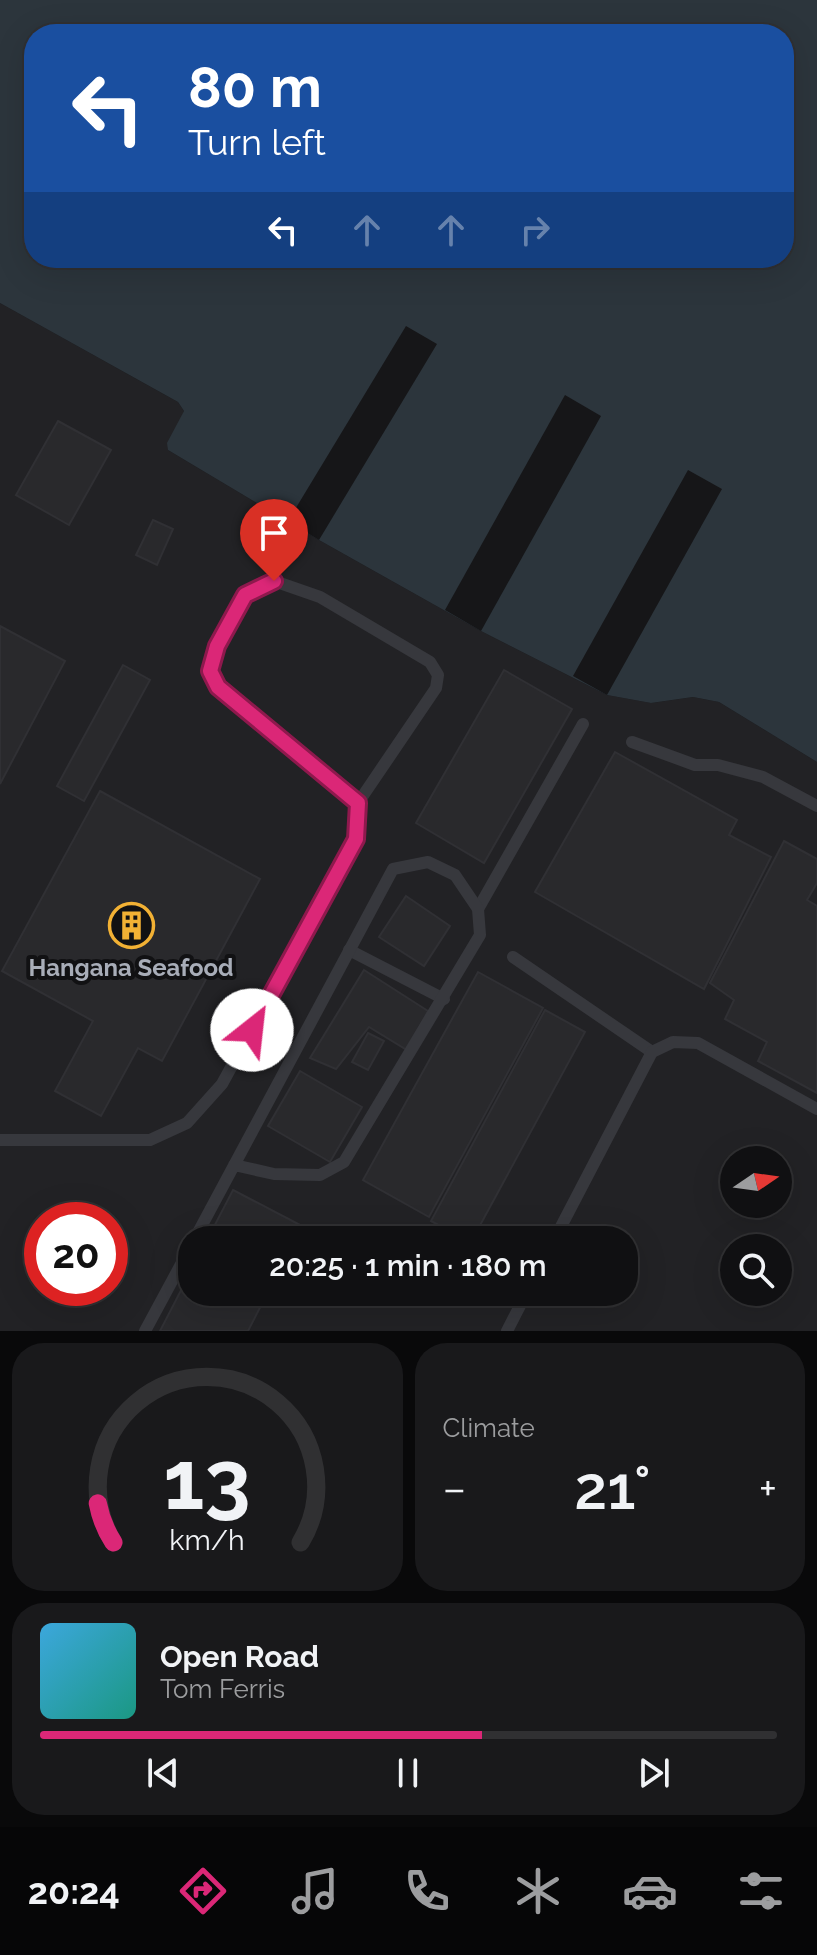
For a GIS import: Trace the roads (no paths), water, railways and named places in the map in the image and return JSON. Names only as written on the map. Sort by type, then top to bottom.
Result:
[{"type":"lane","points":[[0,1140],[150,1140],[187,1123],[222,1084],[356,839],[358,803],[436,688],[438,675],[430,662],[320,597],[274,581],[245,595],[217,646],[210,671],[218,687],[358,803]]},
{"type":"lane","points":[[478,909],[583,724]]},
{"type":"lane","points":[[632,742],[695,765],[718,765],[763,777],[817,806]]},
{"type":"lane","points":[[202,1226],[234,1165],[349,950],[393,869],[428,862],[455,875],[478,909],[480,935],[344,1162],[320,1175],[274,1174],[234,1165]]},
{"type":"lane","points":[[349,950],[444,999]]},
{"type":"lane","points":[[513,957],[652,1052]]},
{"type":"lane","points":[[561,1226],[652,1052],[673,1042],[698,1043],[817,1109]]},
{"type":"lane","points":[[145,1331],[178,1270]]},
{"type":"lane","points":[[507,1331],[520,1306]]},
{"type":"place","name":"Hangana Seafood","points":[[131,925]]}]
